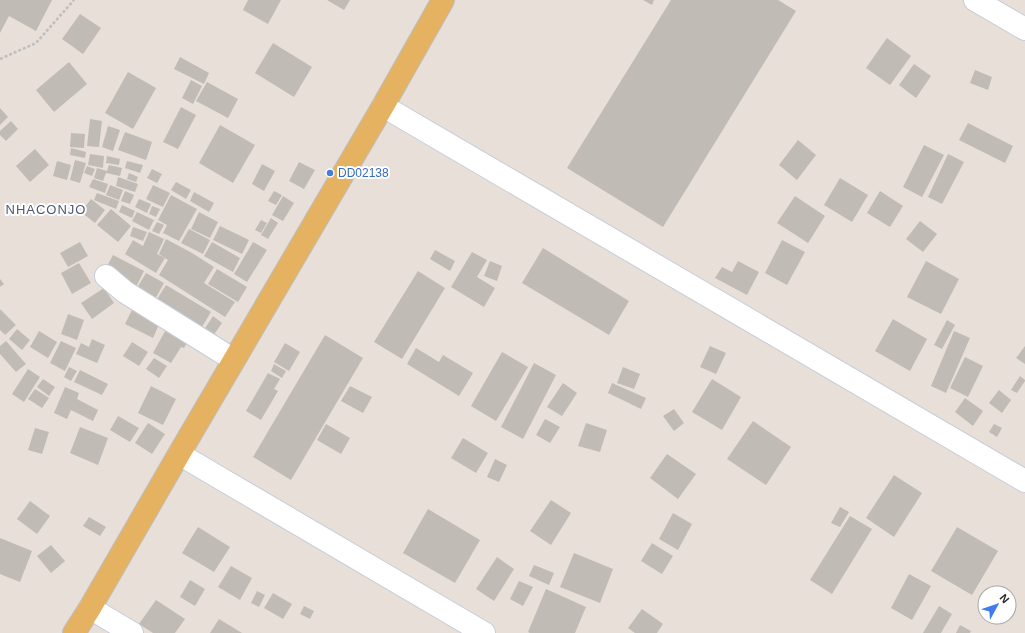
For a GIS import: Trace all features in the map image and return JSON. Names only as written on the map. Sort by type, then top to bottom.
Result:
[{"type":"main road","points":[[74,633],[384,106],[443,0]]},
{"type":"street","points":[[975,0],[1025,29]]},
{"type":"street","points":[[384,106],[1025,481]]},
{"type":"street","points":[[106,276],[124,292],[234,360]]},
{"type":"street","points":[[178,454],[484,633]]},
{"type":"street","points":[[90,608],[132,633]]},
{"type":"path","points":[[0,59],[36,43],[74,0]]},
{"type":"building","points":[[0,0],[52,0],[36,31],[9,16],[0,33]]},
{"type":"building","points":[[248,0],[281,0],[268,24],[243,10]]},
{"type":"building","points":[[327,0],[350,0],[344,10]]},
{"type":"building","points":[[643,0],[654,0],[652,5]]},
{"type":"building","points":[[671,0],[778,0],[796,11],[663,227],[567,168]]},
{"type":"building","points":[[80,14],[101,28],[83,54],[62,39]]},
{"type":"building","points":[[887,38],[911,56],[890,85],[866,68]]},
{"type":"building","points":[[273,43],[312,67],[294,97],[255,73]]},
{"type":"building","points":[[180,57],[209,73],[204,84],[174,69]]},
{"type":"building","points":[[69,62],[87,84],[54,112],[36,90]]},
{"type":"building","points":[[914,64],[931,76],[916,98],[899,85]]},
{"type":"building","points":[[975,70],[992,77],[988,90],[970,83]]},
{"type":"building","points":[[128,72],[156,88],[133,129],[105,113]]},
{"type":"building","points":[[191,80],[202,86],[193,104],[182,98]]},
{"type":"building","points":[[207,82],[238,99],[228,118],[196,101]]},
{"type":"building","points":[[181,107],[196,115],[178,149],[163,142]]},
{"type":"building","points":[[0,108],[8,117],[0,125]]},
{"type":"building","points":[[90,119],[102,121],[99,147],[87,146]]},
{"type":"building","points":[[11,121],[18,129],[6,141],[0,135],[0,131]]},
{"type":"building","points":[[968,123],[1013,146],[1005,163],[959,140]]},
{"type":"building","points":[[220,125],[255,145],[233,183],[199,163]]},
{"type":"building","points":[[108,126],[120,130],[113,151],[102,147]]},
{"type":"building","points":[[125,132],[152,142],[146,160],[118,150]]},
{"type":"building","points":[[71,133],[85,134],[84,148],[70,147]]},
{"type":"building","points":[[798,140],[816,155],[797,180],[779,165]]},
{"type":"building","points":[[924,145],[944,155],[922,197],[903,187]]},
{"type":"building","points":[[71,148],[86,152],[85,158],[70,155]]},
{"type":"building","points":[[35,149],[49,165],[30,182],[16,166]]},
{"type":"building","points":[[90,154],[104,156],[103,168],[88,165]]},
{"type":"building","points":[[948,154],[964,162],[942,204],[928,197]]},
{"type":"building","points":[[107,156],[120,159],[119,165],[106,163]]},
{"type":"building","points":[[75,160],[86,163],[80,183],[70,180]]},
{"type":"building","points":[[57,161],[71,165],[67,180],[53,176]]},
{"type":"building","points":[[127,161],[143,165],[140,173],[125,168]]},
{"type":"building","points":[[299,162],[315,170],[304,189],[289,181]]},
{"type":"building","points":[[262,164],[275,171],[264,191],[252,184]]},
{"type":"building","points":[[109,165],[122,168],[120,176],[106,173],[103,181],[94,178],[97,168],[107,171]]},
{"type":"building","points":[[87,166],[95,169],[92,176],[84,173]]},
{"type":"building","points":[[152,169],[162,174],[157,183],[147,178]]},
{"type":"building","points":[[129,173],[138,177],[136,182],[127,179]]},
{"type":"building","points":[[118,177],[138,184],[135,192],[116,186]]},
{"type":"building","points":[[840,178],[868,195],[852,222],[824,205]]},
{"type":"building","points":[[93,179],[108,184],[105,193],[89,187]]},
{"type":"building","points":[[176,182],[191,190],[186,199],[171,190]]},
{"type":"building","points":[[110,185],[123,190],[119,200],[106,195]]},
{"type":"building","points":[[153,185],[170,193],[163,207],[146,199]]},
{"type":"building","points":[[125,191],[134,195],[130,204],[121,201]]},
{"type":"building","points":[[274,191],[282,195],[276,205],[268,201]]},
{"type":"building","points":[[880,191],[903,206],[890,227],[867,213]]},
{"type":"building","points":[[194,192],[214,203],[209,212],[190,201]]},
{"type":"building","points":[[97,193],[119,201],[116,209],[94,200]]},
{"type":"building","points":[[171,195],[197,209],[179,241],[163,233],[167,225],[158,220]]},
{"type":"building","points":[[283,196],[294,203],[283,221],[272,215]]},
{"type":"building","points":[[795,196],[825,216],[808,243],[777,223]]},
{"type":"building","points":[[91,199],[105,210],[95,223],[81,212]]},
{"type":"building","points":[[139,199],[151,204],[147,213],[135,207]]},
{"type":"building","points":[[122,205],[135,211],[132,218],[119,212]]},
{"type":"building","points":[[152,206],[160,209],[156,217],[149,214]]},
{"type":"building","points":[[111,209],[131,226],[118,242],[97,225]]},
{"type":"building","points":[[137,212],[154,220],[149,230],[132,221]]},
{"type":"building","points":[[199,212],[218,222],[210,238],[191,229]]},
{"type":"building","points":[[271,218],[278,223],[268,239],[261,235]]},
{"type":"building","points":[[261,220],[267,223],[261,233],[255,230]]},
{"type":"building","points":[[920,221],[937,234],[923,252],[906,239]]},
{"type":"building","points":[[157,222],[164,225],[159,234],[152,231]]},
{"type":"building","points":[[220,226],[249,240],[242,254],[213,240]]},
{"type":"building","points":[[133,227],[147,232],[143,241],[130,236]]},
{"type":"building","points":[[189,229],[210,240],[203,254],[181,243]]},
{"type":"building","points":[[149,232],[164,239],[157,254],[165,258],[156,273],[125,254],[133,240],[143,246]]},
{"type":"building","points":[[166,239],[214,267],[204,283],[235,302],[225,317],[159,275],[168,260],[159,254]]},
{"type":"building","points":[[782,240],[805,252],[787,285],[765,273]]},
{"type":"building","points":[[80,242],[88,256],[68,267],[60,253]]},
{"type":"building","points":[[212,242],[240,258],[233,272],[204,256]]},
{"type":"building","points":[[253,242],[267,250],[247,282],[234,274]]},
{"type":"building","points":[[543,248],[629,301],[609,335],[522,283]]},
{"type":"building","points":[[435,250],[455,261],[450,271],[430,259]]},
{"type":"building","points":[[472,252],[487,260],[477,277],[495,288],[484,307],[451,287]]},
{"type":"building","points":[[113,255],[144,271],[136,287],[105,270]]},
{"type":"building","points":[[490,261],[502,266],[497,281],[484,276]]},
{"type":"building","points":[[738,261],[759,272],[747,295],[715,278],[722,267],[732,272]]},
{"type":"building","points":[[926,261],[959,279],[941,314],[907,297]]},
{"type":"building","points":[[79,263],[91,283],[72,294],[61,273]]},
{"type":"building","points":[[217,269],[247,287],[238,302],[208,284]]},
{"type":"building","points":[[418,271],[445,288],[402,359],[374,342]]},
{"type":"building","points":[[146,273],[164,283],[153,303],[134,293]]},
{"type":"building","points":[[0,279],[4,284],[0,287]]},
{"type":"building","points":[[166,285],[211,312],[199,332],[154,304]]},
{"type":"building","points":[[104,288],[114,303],[92,319],[81,303]]},
{"type":"building","points":[[133,308],[160,322],[153,338],[125,324]]},
{"type":"building","points":[[0,309],[16,325],[5,335],[0,330]]},
{"type":"building","points":[[68,314],[84,320],[77,340],[61,334]]},
{"type":"building","points":[[213,316],[222,323],[211,339],[202,333]]},
{"type":"building","points":[[893,319],[927,339],[910,371],[875,351]]},
{"type":"building","points":[[947,320],[955,325],[942,349],[934,345]]},
{"type":"building","points":[[170,322],[191,335],[184,348],[181,347],[171,363],[153,353]]},
{"type":"building","points":[[17,329],[30,340],[22,350],[9,339]]},
{"type":"building","points":[[39,331],[57,342],[48,358],[30,347]]},
{"type":"building","points":[[954,331],[970,338],[946,393],[931,386]]},
{"type":"building","points":[[325,335],[363,358],[291,480],[253,457]]},
{"type":"building","points":[[92,339],[105,345],[97,363],[76,354],[81,343],[89,347]]},
{"type":"building","points":[[6,341],[26,364],[16,372],[0,354],[0,346]]},
{"type":"building","points":[[61,341],[76,348],[65,371],[50,363]]},
{"type":"building","points":[[132,342],[148,352],[139,366],[123,356]]},
{"type":"building","points":[[285,343],[300,352],[289,371],[274,362]]},
{"type":"building","points":[[710,346],[726,353],[716,374],[700,367]]},
{"type":"building","points":[[1025,346],[1025,364],[1016,358]]},
{"type":"building","points":[[416,348],[439,362],[443,355],[473,373],[459,396],[407,364]]},
{"type":"building","points":[[502,352],[528,367],[496,421],[471,406]]},
{"type":"building","points":[[965,357],[983,366],[968,397],[950,388]]},
{"type":"building","points":[[154,358],[167,366],[159,378],[146,369]]},
{"type":"building","points":[[534,363],[556,375],[523,439],[501,427]]},
{"type":"building","points":[[274,364],[286,371],[282,378],[271,371]]},
{"type":"building","points":[[69,367],[77,371],[71,381],[64,377]]},
{"type":"building","points":[[623,367],[640,374],[634,389],[617,383]]},
{"type":"building","points":[[28,369],[40,377],[24,402],[12,394]]},
{"type":"building","points":[[80,370],[108,384],[102,395],[74,382]]},
{"type":"building","points":[[268,373],[280,379],[274,389],[278,391],[261,420],[246,411]]},
{"type":"building","points":[[1020,376],[1025,381],[1017,393],[1011,390]]},
{"type":"building","points":[[43,379],[55,387],[49,396],[37,387]]},
{"type":"building","points":[[712,379],[741,397],[722,430],[692,412]]},
{"type":"building","points":[[563,383],[577,393],[562,416],[547,407]]},
{"type":"building","points":[[612,383],[646,398],[641,409],[608,393]]},
{"type":"building","points":[[151,386],[176,399],[163,425],[138,413]]},
{"type":"building","points":[[350,386],[372,397],[363,413],[341,401]]},
{"type":"building","points":[[65,387],[79,393],[77,399],[98,410],[93,421],[71,410],[67,419],[54,413]]},
{"type":"building","points":[[35,389],[49,398],[42,408],[28,399]]},
{"type":"building","points":[[999,390],[1011,400],[1002,413],[989,403]]},
{"type":"building","points":[[965,398],[983,411],[973,426],[955,412]]},
{"type":"building","points":[[674,409],[684,423],[674,431],[663,416]]},
{"type":"building","points":[[118,416],[139,428],[130,442],[110,430]]},
{"type":"building","points":[[545,419],[560,427],[550,443],[536,435]]},
{"type":"building","points":[[753,421],[791,447],[766,485],[727,459]]},
{"type":"building","points":[[148,423],[165,434],[152,454],[135,443]]},
{"type":"building","points":[[586,423],[607,430],[600,452],[578,446]]},
{"type":"building","points":[[326,424],[350,438],[341,454],[317,440]]},
{"type":"building","points":[[994,424],[1002,428],[997,437],[989,432]]},
{"type":"building","points":[[80,427],[108,438],[98,465],[70,453]]},
{"type":"building","points":[[35,428],[49,432],[42,454],[28,450]]},
{"type":"building","points":[[463,438],[488,453],[476,473],[451,458]]},
{"type":"building","points":[[667,454],[696,474],[678,499],[650,478]]},
{"type":"building","points":[[495,459],[507,465],[499,482],[487,477]]},
{"type":"building","points":[[894,475],[922,493],[894,537],[866,518]]},
{"type":"building","points":[[551,500],[571,513],[551,545],[530,531]]},
{"type":"building","points":[[30,501],[50,516],[37,534],[17,519]]},
{"type":"building","points":[[840,507],[849,512],[840,527],[831,523]]},
{"type":"building","points":[[428,509],[480,540],[455,583],[403,553]]},
{"type":"building","points":[[673,513],[692,524],[678,550],[659,539]]},
{"type":"building","points":[[850,516],[872,529],[832,594],[810,580]]},
{"type":"building","points":[[89,517],[106,527],[100,536],[83,526]]},
{"type":"building","points":[[198,527],[230,547],[214,572],[182,553]]},
{"type":"building","points":[[957,527],[998,551],[972,595],[931,571]]},
{"type":"building","points":[[0,538],[32,551],[20,582],[0,574]]},
{"type":"building","points":[[652,543],[673,556],[662,574],[641,561]]},
{"type":"building","points":[[51,545],[65,561],[51,573],[37,556]]},
{"type":"building","points":[[574,553],[613,569],[600,603],[560,587]]},
{"type":"building","points":[[497,557],[514,569],[494,601],[476,589]]},
{"type":"building","points":[[534,565],[554,573],[549,585],[529,576]]},
{"type":"building","points":[[231,566],[252,578],[240,600],[218,587]]},
{"type":"building","points":[[909,574],[931,586],[912,620],[891,608]]},
{"type":"building","points":[[190,580],[205,589],[195,606],[180,597]]},
{"type":"building","points":[[519,581],[533,587],[523,606],[510,599]]},
{"type":"building","points":[[546,589],[586,607],[575,633],[528,632]]},
{"type":"building","points":[[257,591],[265,595],[259,607],[251,603]]},
{"type":"building","points":[[273,593],[292,604],[283,619],[264,608]]},
{"type":"building","points":[[156,600],[185,619],[175,633],[153,633],[139,624]]},
{"type":"building","points":[[304,606],[314,611],[310,619],[300,614]]},
{"type":"building","points":[[939,606],[952,614],[941,633],[923,633]]},
{"type":"building","points":[[642,609],[663,624],[657,633],[635,633],[628,628]]},
{"type":"building","points":[[219,619],[242,633],[210,633]]},
{"type":"building","points":[[960,625],[971,631],[970,633],[956,633]]},
{"type":"place","name":"DD02138","points":[[330,173]]},
{"type":"district","name":"NHACONJO","points":[[46,209]]}]
